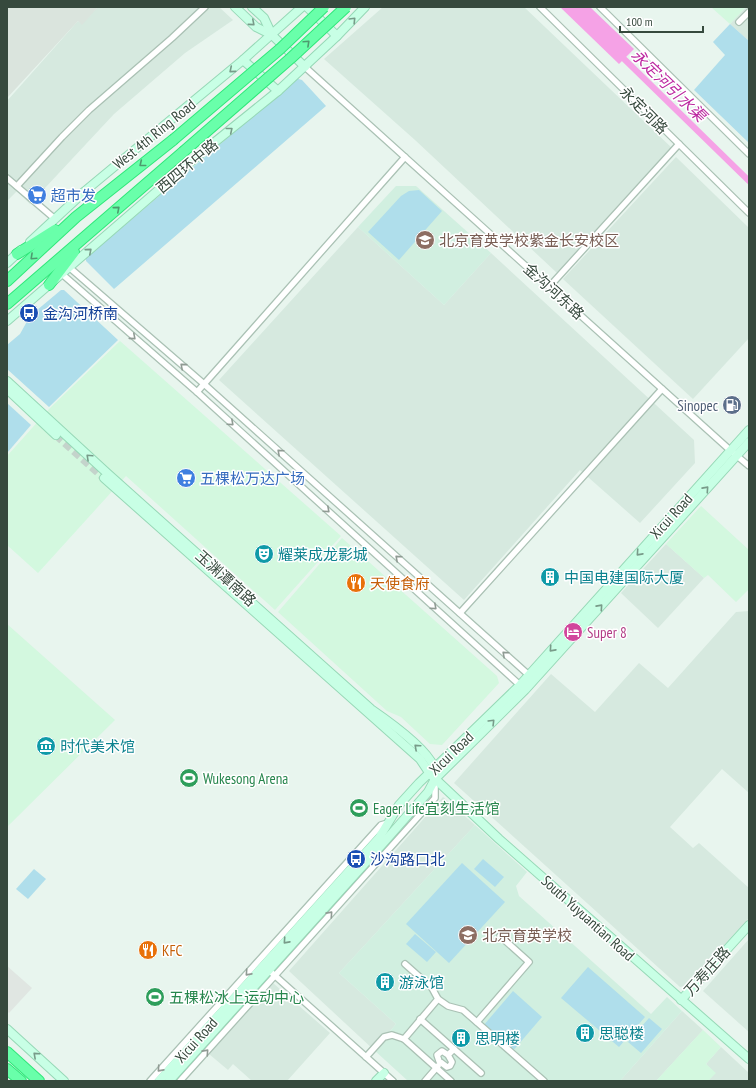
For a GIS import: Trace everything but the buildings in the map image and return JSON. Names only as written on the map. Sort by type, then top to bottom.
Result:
[{"type":"highway","name":"西四环中路","points":[[7,281],[76,217],[172,140],[280,49],[324,7]]},
{"type":"highway","name":"西四环中路","points":[[7,304],[291,58],[346,7]]},
{"type":"highway","points":[[17,254],[76,217]]},
{"type":"highway","points":[[49,285],[88,234]]},
{"type":"highway","points":[[7,1052],[40,1081]]},
{"type":"highway","points":[[7,1069],[21,1081]]},
{"type":"street","points":[[17,186],[89,110],[172,38],[205,7]]},
{"type":"street","points":[[235,7],[256,27],[272,35],[305,67]]},
{"type":"street","points":[[252,7],[264,18],[272,35]]},
{"type":"street","name":"West 4th Ring Road","points":[[7,263],[85,191],[244,60],[302,7]]},
{"type":"street","points":[[307,7],[337,36]]},
{"type":"street","name":"西四环中路","points":[[7,321],[200,154],[278,91],[305,67],[365,7]]},
{"type":"street","name":"永定河路","points":[[540,7],[749,213]]},
{"type":"street","points":[[600,7],[749,154]]},
{"type":"street","points":[[739,22],[749,12]]},
{"type":"street","points":[[244,60],[278,91]]},
{"type":"street","name":"金沟河东路","points":[[305,67],[749,466]]},
{"type":"street","points":[[549,287],[679,144]]},
{"type":"street","points":[[197,392],[405,157]]},
{"type":"street","points":[[7,178],[55,219]]},
{"type":"street","points":[[70,268],[204,384],[531,678]]},
{"type":"street","points":[[62,274],[197,392],[522,687]]},
{"type":"street","name":"玉渊潭南路","points":[[7,381],[102,468],[372,709],[429,757],[433,774]]},
{"type":"street","points":[[7,389],[56,434]]},
{"type":"street","points":[[460,613],[662,389]]},
{"type":"street","name":"Xicui Road","points":[[159,1081],[269,970],[379,838],[399,805],[419,784],[433,774],[531,678],[733,453],[749,430]]},
{"type":"street","name":"Xicui Road","points":[[733,453],[749,442]]},
{"type":"street","name":"玉渊潭南路","points":[[104,478],[420,759],[433,774]]},
{"type":"street","name":"Xicui Road","points":[[169,1081],[428,792],[433,774]]},
{"type":"street","name":"South Yuyuantian Road","points":[[433,774],[499,839],[749,1060]]},
{"type":"street","points":[[150,1081],[381,825],[389,823]]},
{"type":"street","name":"万寿庄路","points":[[681,1000],[749,925]]},
{"type":"street","points":[[477,1022],[530,962],[500,936]]},
{"type":"street","points":[[406,964],[432,988],[438,999],[448,1006],[463,1010],[544,1081]]},
{"type":"street","points":[[180,1081],[269,970],[393,1081]]},
{"type":"street","points":[[404,1038],[438,999]]},
{"type":"street","points":[[420,1019],[481,1073]]},
{"type":"street","points":[[7,1029],[64,1081]]},
{"type":"street","points":[[366,1057],[384,1037],[392,1035],[404,1038],[451,1081]]},
{"type":"street","points":[[448,1055],[454,1049]]},
{"type":"street","points":[[443,1052],[448,1055],[452,1061],[451,1065],[447,1067],[441,1063],[437,1056],[438,1053],[443,1052]]},
{"type":"street","points":[[425,1081],[441,1063]]},
{"type":"street","points":[[376,1081],[384,1073]]},
{"type":"shaded area","points":[[7,7],[98,7],[82,25],[78,21],[7,98]]},
{"type":"shaded area","points":[[98,7],[219,7],[233,20],[185,53],[114,114],[30,204],[17,191],[7,201],[7,101],[78,21],[82,24]]},
{"type":"shaded area","points":[[383,7],[524,7],[673,149],[557,273],[415,140],[324,59]]},
{"type":"shaded area","points":[[560,7],[590,7],[634,49],[619,64]]},
{"type":"shaded area","points":[[711,7],[746,7],[730,24]]},
{"type":"shaded area","points":[[746,7],[749,7],[749,41],[730,24]]},
{"type":"shaded area","points":[[730,24],[749,41],[749,143],[694,90],[725,55],[713,42]]},
{"type":"shaded area","points":[[295,78],[302,80],[326,106],[114,289],[86,261],[86,258],[238,129]]},
{"type":"shaded area","points":[[676,157],[749,228],[749,338],[693,399],[563,279]]},
{"type":"shaded area","name":"北京育英学校紫金长安校区","points":[[396,186],[416,186],[491,253],[444,305],[358,227]]},
{"type":"shaded area","points":[[419,190],[442,211],[399,260],[368,232],[401,196],[409,191]]},
{"type":"shaded area","points":[[358,227],[444,305],[491,253],[694,440],[695,463],[640,523],[580,470],[464,600],[219,380]]},
{"type":"shaded area","points":[[61,290],[64,290],[118,340],[49,407],[7,369],[7,345],[20,334],[30,316]]},
{"type":"shaded area","name":"五棵松万达广场","points":[[120,341],[341,536],[275,610],[126,476],[38,573],[7,545],[7,456],[50,408]]},
{"type":"shaded area","points":[[7,403],[31,425],[7,453]]},
{"type":"shaded area","points":[[701,506],[749,550],[749,589],[736,602],[708,575],[704,578],[666,544]]},
{"type":"shaded area","points":[[342,538],[497,676],[499,683],[442,745],[430,744],[401,717],[387,711],[278,612]]},
{"type":"shaded area","points":[[666,544],[704,578],[658,628],[621,593]]},
{"type":"shaded area","points":[[749,611],[749,793],[722,769],[670,827],[693,848],[699,843],[749,888],[749,918],[688,985],[680,987],[454,783],[551,674],[595,712],[639,663],[668,688],[736,612]]},
{"type":"shaded area","points":[[7,624],[115,720],[7,827]]},
{"type":"shaded area","points":[[443,797],[475,825],[339,973],[396,1024],[374,1050],[289,971]]},
{"type":"shaded area","name":"北京育英学校","points":[[475,825],[527,872],[516,886],[519,896],[651,1014],[667,997],[682,1011],[620,1081],[408,1081],[374,1050],[396,1024],[339,973]]},
{"type":"shaded area","points":[[483,859],[504,877],[495,887],[474,869]]},
{"type":"shaded area","points":[[462,863],[505,902],[449,963],[406,924]]},
{"type":"shaded area","points":[[34,869],[46,879],[28,899],[16,889]]},
{"type":"shaded area","points":[[415,934],[436,952],[427,962],[406,944]]},
{"type":"shaded area","points":[[749,939],[749,1032],[703,991]]},
{"type":"shaded area","points":[[7,966],[32,988],[9,1013],[7,1011]]},
{"type":"shaded area","points":[[588,967],[645,1017],[619,1047],[561,998]]},
{"type":"shaded area","points":[[273,983],[330,1033],[287,1081],[252,1081],[233,1064],[228,1070],[209,1054]]},
{"type":"shaded area","points":[[513,991],[542,1017],[512,1052],[483,1026]]},
{"type":"shaded area","points":[[682,1011],[703,1030],[656,1081],[620,1081]]},
{"type":"shaded area","points":[[649,1018],[662,1029],[641,1053],[628,1042]]},
{"type":"shaded area","points":[[703,1030],[721,1047],[706,1064],[716,1073],[708,1081],[656,1081]]},
{"type":"shaded area","points":[[721,1047],[749,1073],[749,1081],[708,1081],[715,1073],[706,1064]]},
{"type":"waterway","name":"永定河引水渠","points":[[619,54],[749,181]]},
{"type":"tunnel","points":[[56,435],[104,478]]},
{"type":"place","name":"超市发","points":[[37,195]]},
{"type":"place","name":"北京育英学校紫金长安校区","points":[[425,240]]},
{"type":"place","name":"金沟河桥南","points":[[29,313]]},
{"type":"place","name":"Sinopec","points":[[732,405]]},
{"type":"place","name":"五棵松万达广场","points":[[186,478]]},
{"type":"place","name":"耀莱成龙影城","points":[[264,554]]},
{"type":"place","name":"中国电建国际大厦","points":[[550,577]]},
{"type":"place","name":"天使食府","points":[[356,583]]},
{"type":"place","name":"Super 8","points":[[573,632]]},
{"type":"place","name":"时代美术馆","points":[[46,746]]},
{"type":"place","name":"Wukesong Arena","points":[[189,778]]},
{"type":"place","name":"Eager Life宜刻生活馆","points":[[359,808]]},
{"type":"place","name":"沙沟路口北","points":[[356,859]]},
{"type":"place","name":"北京育英学校","points":[[468,935]]},
{"type":"place","name":"KFC","points":[[148,950]]},
{"type":"place","name":"游泳馆","points":[[385,982]]},
{"type":"place","name":"五棵松冰上运动中心","points":[[155,997]]},
{"type":"place","name":"思聪楼","points":[[585,1033]]},
{"type":"place","name":"思明楼","points":[[461,1038]]}]
